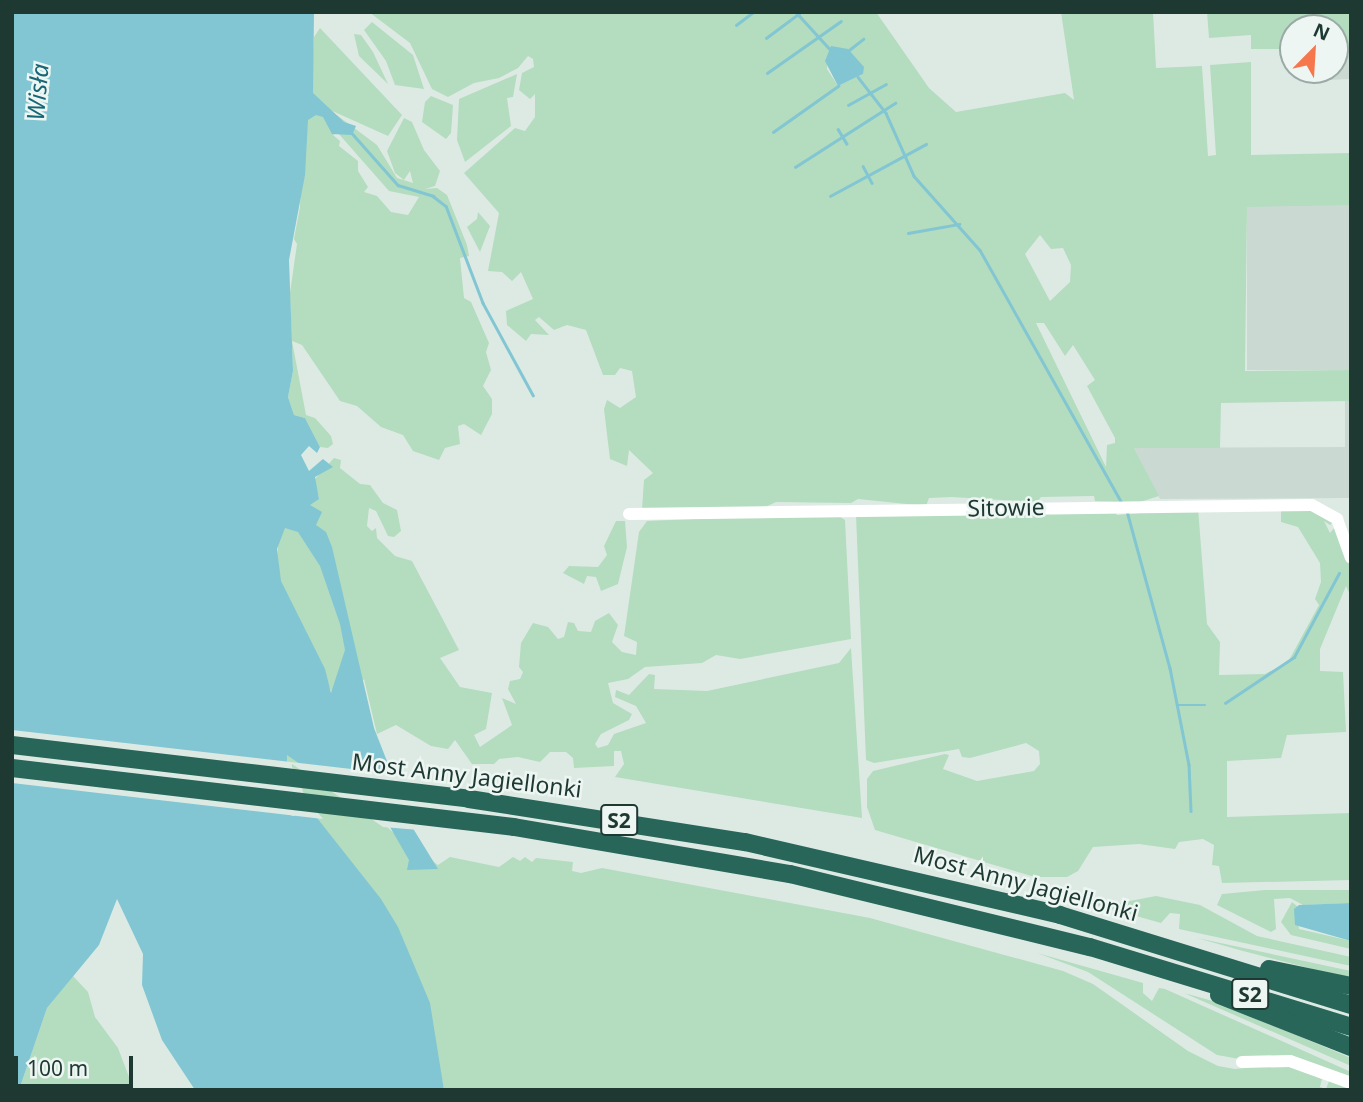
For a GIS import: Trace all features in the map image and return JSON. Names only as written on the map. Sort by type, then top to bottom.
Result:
[{"type":"highway","name":"Most Anny Jagiellonki","points":[[12,746],[469,799],[688,832],[907,876],[1224,962]]},
{"type":"highway","name":"Most Anny Jagiellonki","points":[[12,768],[473,822],[673,852],[900,898],[1149,964]]},
{"type":"highway","name":"S2","points":[[1224,962],[1351,1005]]},
{"type":"highway","points":[[1224,962],[1306,974],[1351,986]]},
{"type":"highway","name":"S2","points":[[1149,964],[1351,1027]]},
{"type":"highway","points":[[1149,964],[1351,1047]]},
{"type":"street","name":"Sitowie","points":[[629,514],[1300,504],[1329,512],[1348,536],[1351,558]]},
{"type":"street","points":[[1242,1062],[1290,1061],[1351,1083]]},
{"type":"shaded area","points":[[1349,48],[1351,48],[1349,79]]},
{"type":"shaded area","points":[[1247,205],[1351,205],[1351,370],[1247,370]]},
{"type":"shaded area","points":[[1345,401],[1351,401],[1351,498],[1160,499],[1134,448],[1345,447]]},
{"type":"green space","points":[[369,12],[876,12],[929,88],[956,112],[1065,93],[1074,100],[1061,12],[1153,12],[1156,68],[1202,66],[1208,156],[1216,155],[1210,65],[1251,62],[1251,155],[1351,153],[1351,205],[1247,207],[1245,371],[1351,370],[1351,401],[1221,403],[1220,448],[1134,448],[1159,496],[1137,503],[1095,501],[1094,496],[1041,497],[1037,502],[952,497],[929,498],[926,506],[858,499],[851,503],[776,502],[763,508],[642,509],[644,480],[653,473],[629,450],[627,466],[610,459],[604,409],[607,400],[620,408],[636,397],[632,371],[620,368],[615,375],[603,375],[586,330],[567,325],[554,330],[539,317],[535,320],[549,335],[531,334],[526,341],[507,325],[506,311],[533,299],[521,272],[512,281],[502,272],[488,271],[499,213],[464,173],[515,128],[525,131],[535,117],[535,94],[530,99],[519,90],[522,73],[534,67],[533,59],[528,56],[518,68],[499,78],[474,83],[448,97],[432,89],[410,43]],"holes":[[[828,58],[863,74],[838,86],[827,69]],[[1040,235],[1051,249],[1063,248],[1071,265],[1070,282],[1050,301],[1025,254]],[[1036,323],[1044,323],[1065,356],[1073,345],[1095,380],[1087,386],[1115,438],[1115,443],[1107,445],[1106,467]]]},
{"type":"green space","points":[[1207,12],[1351,12],[1351,48],[1349,14],[1279,14],[1279,49],[1251,49],[1251,35],[1209,38]]},
{"type":"green space","points":[[372,22],[413,55],[424,89],[395,85],[386,61],[364,30]]},
{"type":"green space","points":[[320,28],[402,115],[388,136],[330,110],[377,145],[397,178],[413,183],[410,171],[404,180],[395,173],[387,151],[404,118],[412,122],[424,150],[440,171],[435,186],[425,189],[437,188],[447,195],[467,245],[469,256],[460,258],[464,298],[471,302],[489,343],[486,352],[491,370],[483,386],[492,399],[492,414],[481,435],[464,424],[458,426],[460,444],[445,448],[439,460],[413,451],[403,435],[381,427],[357,406],[340,401],[302,345],[292,341],[306,415],[315,418],[331,436],[333,444],[328,448],[320,447],[305,418],[294,415],[288,397],[293,371],[290,293],[297,244],[294,239],[300,207],[303,118],[311,87],[314,37]],"holes":[[[338,133],[389,191],[419,197],[408,215],[391,212],[377,196],[364,192],[368,187],[358,171],[358,161],[339,146],[340,141],[333,135]]]},
{"type":"green space","points":[[354,34],[361,35],[373,52],[388,84],[359,56]]},
{"type":"green space","points":[[517,74],[513,97],[507,98],[511,126],[465,162],[457,140],[459,99]]},
{"type":"green space","points":[[431,96],[453,105],[451,133],[446,139],[422,122],[425,102]]},
{"type":"green space","points":[[478,212],[490,226],[480,252],[467,227],[477,219]]},
{"type":"green space","points":[[334,458],[341,460],[340,468],[360,484],[370,485],[383,503],[397,510],[401,531],[394,537],[388,536],[376,511],[369,508],[367,526],[372,531],[376,528],[377,538],[395,556],[412,561],[459,650],[440,658],[460,687],[492,693],[486,729],[474,735],[480,747],[512,725],[502,698],[516,704],[508,689],[510,681],[520,679],[523,672],[519,667],[521,643],[533,623],[548,627],[558,639],[564,637],[568,622],[574,623],[578,631],[591,632],[595,621],[609,613],[618,625],[612,642],[622,652],[636,655],[637,642],[624,636],[639,532],[647,521],[834,513],[845,520],[851,639],[740,659],[716,655],[702,663],[645,667],[628,679],[608,683],[613,703],[632,714],[629,720],[601,734],[595,744],[598,748],[608,745],[614,734],[646,723],[636,706],[615,697],[616,690],[629,695],[649,674],[655,675],[654,689],[707,691],[839,663],[851,648],[862,818],[615,777],[624,764],[621,751],[614,751],[614,766],[574,768],[573,758],[566,752],[550,752],[540,762],[518,757],[499,759],[494,764],[472,764],[455,740],[448,749],[431,746],[396,725],[377,734],[364,679],[341,710],[275,581],[280,524],[319,498],[314,480]]},
{"type":"green space","points":[[1198,508],[1207,624],[1220,642],[1219,675],[1265,674],[1288,662],[1319,605],[1315,599],[1321,582],[1320,563],[1298,527],[1281,522],[1281,508],[1310,509],[1333,522],[1330,525],[1324,521],[1330,533],[1336,526],[1351,568],[1351,597],[1346,586],[1320,649],[1320,671],[1343,672],[1346,732],[1287,735],[1281,758],[1227,761],[1227,817],[1351,813],[1351,880],[1222,883],[1219,866],[1212,865],[1214,845],[1203,839],[1179,842],[1175,849],[1139,844],[1093,847],[1078,871],[1067,877],[1035,877],[875,830],[867,807],[867,779],[873,771],[945,754],[949,755],[943,769],[977,781],[1034,771],[1040,764],[1039,751],[1026,743],[970,758],[962,757],[959,749],[874,763],[866,760],[856,515],[1114,510],[1117,515]]},
{"type":"green space","points":[[616,521],[625,521],[627,547],[618,584],[601,591],[596,577],[587,576],[584,584],[563,573],[569,566],[598,567],[607,555],[604,546]]},
{"type":"green space","points":[[190,713],[263,714],[396,835],[438,865],[450,857],[499,867],[513,857],[520,861],[525,857],[532,862],[536,858],[573,862],[572,871],[581,873],[602,868],[870,918],[1063,971],[1093,984],[1188,1051],[1218,1066],[1235,1069],[1283,1064],[1322,1079],[1320,1087],[1326,1089],[1329,1081],[1351,1090],[444,1090],[432,1028],[306,804],[299,776],[289,763]]},
{"type":"green space","points":[[1265,890],[1351,890],[1351,903],[1303,905],[1290,898],[1274,899],[1276,929],[1271,932],[1217,905],[1222,894]]},
{"type":"green space","points":[[1156,896],[1200,905],[1257,936],[1351,957],[1351,966],[1179,929],[1180,914],[1170,913],[1161,923],[1068,897],[1119,903]]},
{"type":"green space","points":[[1292,902],[1297,906],[1299,929],[1351,941],[1351,949],[1291,935],[1281,922]]},
{"type":"green space","points":[[1197,938],[1351,971],[1351,979],[1243,951]]},
{"type":"green space","points":[[1037,953],[1143,983],[1143,993],[1152,1001],[1159,988],[1165,989],[1351,1072],[1351,1079],[1217,1055],[1088,972]]},
{"type":"green space","points":[[73,976],[88,992],[95,1017],[118,1048],[134,1090],[19,1090],[47,1008]]},
{"type":"green space","points":[[1184,993],[1220,1003],[1351,1058],[1351,1066]]},
{"type":"water","name":"Wisła","points":[[12,12],[314,12],[313,93],[344,122],[356,126],[352,135],[332,134],[323,117],[316,115],[308,120],[305,175],[289,260],[293,371],[288,397],[294,415],[305,418],[320,447],[317,453],[309,446],[301,455],[309,471],[323,459],[333,467],[315,477],[319,499],[310,505],[322,512],[316,525],[326,532],[332,547],[374,728],[414,830],[438,869],[407,870],[409,860],[390,827],[287,755],[286,814],[294,816],[306,804],[381,899],[398,927],[430,1003],[444,1090],[195,1090],[162,1040],[142,985],[143,954],[117,899],[99,945],[47,1008],[19,1090],[12,1090]],"holes":[[[285,528],[298,532],[320,566],[340,624],[345,650],[331,693],[325,669],[281,581],[277,549]]]},
{"type":"water","points":[[831,46],[848,49],[864,67],[863,74],[838,86],[825,61]]},
{"type":"water","points":[[1351,903],[1351,941],[1295,925],[1294,909],[1299,905]]},
{"type":"pier","points":[[12,730],[395,774],[419,830],[383,827],[292,764],[289,812],[309,802],[323,819],[12,783]]},
{"type":"waterway","points":[[736,25],[753,12]]},
{"type":"waterway","points":[[796,12],[829,48]]},
{"type":"waterway","points":[[766,38],[801,12]]},
{"type":"waterway","points":[[767,73],[841,21]]},
{"type":"waterway","points":[[849,50],[863,39]]},
{"type":"waterway","points":[[858,77],[886,113],[914,176],[980,250],[1121,501]]},
{"type":"waterway","points":[[848,105],[886,84]]},
{"type":"waterway","points":[[773,132],[838,86]]},
{"type":"waterway","points":[[795,167],[895,103]]},
{"type":"waterway","points":[[838,129],[847,144]]},
{"type":"waterway","points":[[351,132],[398,185],[433,196],[446,206],[483,303],[533,395]]},
{"type":"waterway","points":[[830,196],[926,144]]},
{"type":"waterway","points":[[863,166],[872,183]]},
{"type":"waterway","points":[[908,233],[959,224]]},
{"type":"waterway","points":[[1127,511],[1170,668],[1189,765],[1191,811]]},
{"type":"waterway","points":[[1225,703],[1294,657],[1339,573]]},
{"type":"waterway","points":[[1177,705],[1205,705]]}]
